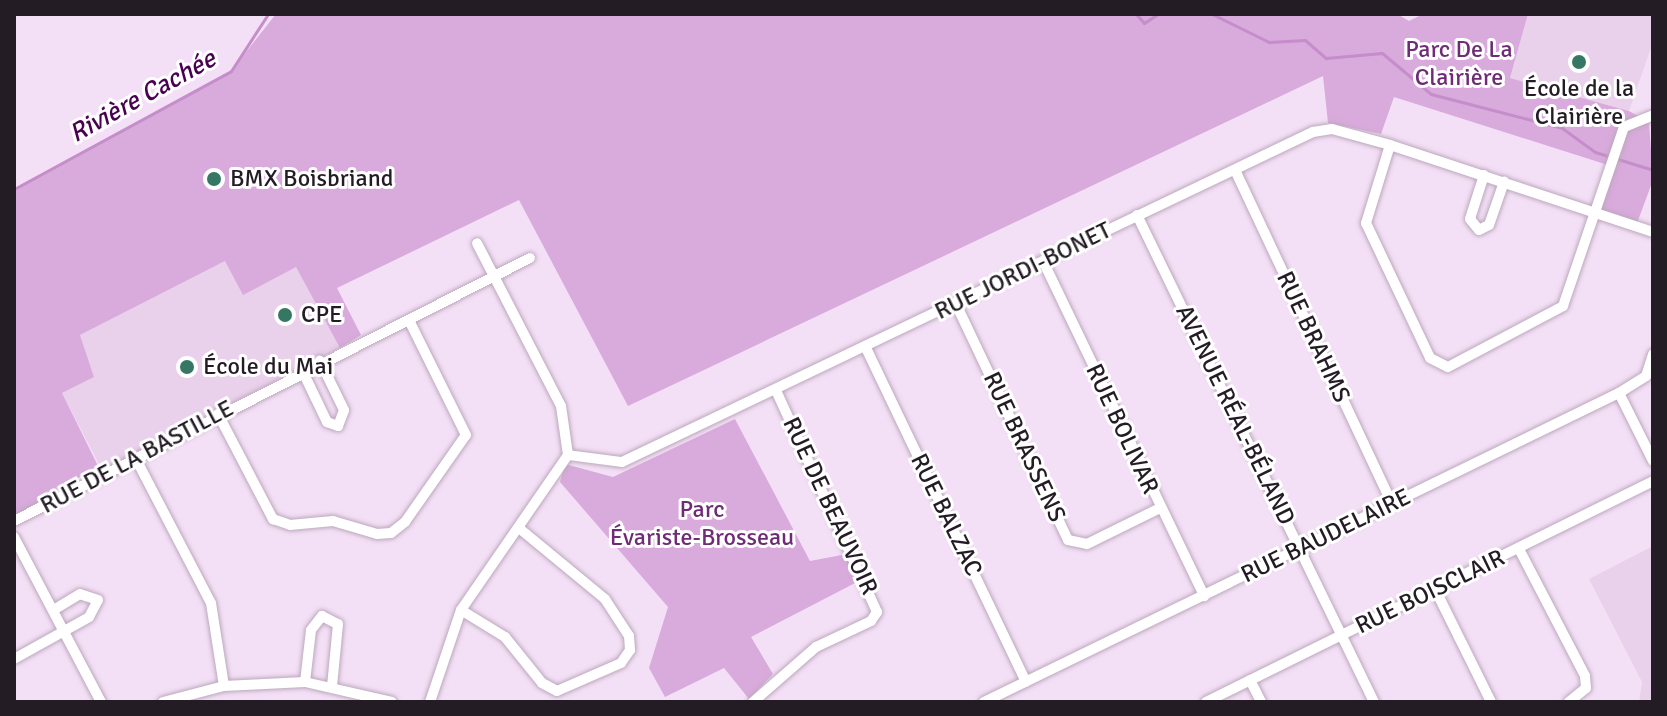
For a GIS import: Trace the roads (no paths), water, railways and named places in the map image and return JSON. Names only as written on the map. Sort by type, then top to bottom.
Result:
[{"type":"street","points":[[1390,145],[1366,223],[1437,366],[1448,367],[1563,306],[1624,127],[1653,115]]},
{"type":"street","name":"RUE JORDI-BONET","points":[[568,455],[622,462],[1313,132],[1332,129],[1390,145],[1653,232]]},
{"type":"street","name":"RUE BRAHMS","points":[[1235,170],[1392,504]]},
{"type":"street","points":[[1484,175],[1470,219],[1479,230],[1489,225],[1504,182]]},
{"type":"street","name":"AVENUE RÉAL-BÉLAND","points":[[1137,215],[1374,702]]},
{"type":"street","points":[[430,702],[461,610],[568,455],[561,406],[477,243]]},
{"type":"street","name":"RUE DE LA BASTILLE","points":[[14,521],[302,370],[530,258]]},
{"type":"street","name":"RUE BOLIVAR","points":[[1043,261],[1204,596]]},
{"type":"street","name":"RUE BRASSENS","points":[[956,304],[1068,540],[1087,544],[1160,508]]},
{"type":"street","points":[[218,414],[273,519],[290,525],[333,521],[377,534],[391,533],[405,522],[466,435],[462,418],[409,320]]},
{"type":"street","name":"RUE BALZAC","points":[[866,348],[1026,682]]},
{"type":"street","name":"RUE BAUDELAIRE","points":[[984,702],[1619,393],[1646,376],[1653,354]]},
{"type":"street","points":[[302,370],[327,422],[338,426],[344,410],[320,361]]},
{"type":"street","name":"RUE DE BEAUVOIR","points":[[753,702],[816,647],[871,621],[877,612],[776,390]]},
{"type":"street","points":[[1619,393],[1653,461]]},
{"type":"street","points":[[136,459],[211,603],[224,686]]},
{"type":"street","name":"RUE BOISCLAIR","points":[[1206,702],[1653,481]]},
{"type":"street","points":[[461,610],[505,637],[542,683],[557,691],[621,663],[630,650],[629,636],[605,599],[519,528]]},
{"type":"street","points":[[14,537],[101,702]]},
{"type":"street","points":[[1519,549],[1585,676],[1586,688],[1569,702]]},
{"type":"street","points":[[1435,589],[1491,702]]},
{"type":"street","points":[[14,659],[89,617],[98,600],[80,594],[53,610]]},
{"type":"street","points":[[305,682],[311,630],[322,616],[338,624],[332,686]]},
{"type":"street","points":[[1250,680],[1261,702]]},
{"type":"street","points":[[163,702],[224,686],[305,682],[392,702]]},
{"type":"waterway","name":"Rivière Cachée","points":[[14,189],[231,71],[268,14]]},
{"type":"waterway","points":[[1136,14],[1144,23],[1158,14]]},
{"type":"waterway","points":[[1212,14],[1269,42],[1305,40],[1326,58],[1382,53],[1431,94],[1562,128],[1595,152],[1653,170]]},
{"type":"place","name":"École de la Clairière","points":[[1579,62]]},
{"type":"place","name":"BMX Boisbriand","points":[[214,179]]},
{"type":"place","name":"CPE","points":[[285,315]]},
{"type":"place","name":"École du Mai","points":[[187,367]]},
{"type":"park label","name":"Parc De La Clairière","points":[[1459,64]]},
{"type":"park label","name":"Parc Évariste-Brosseau","points":[[702,524]]}]
